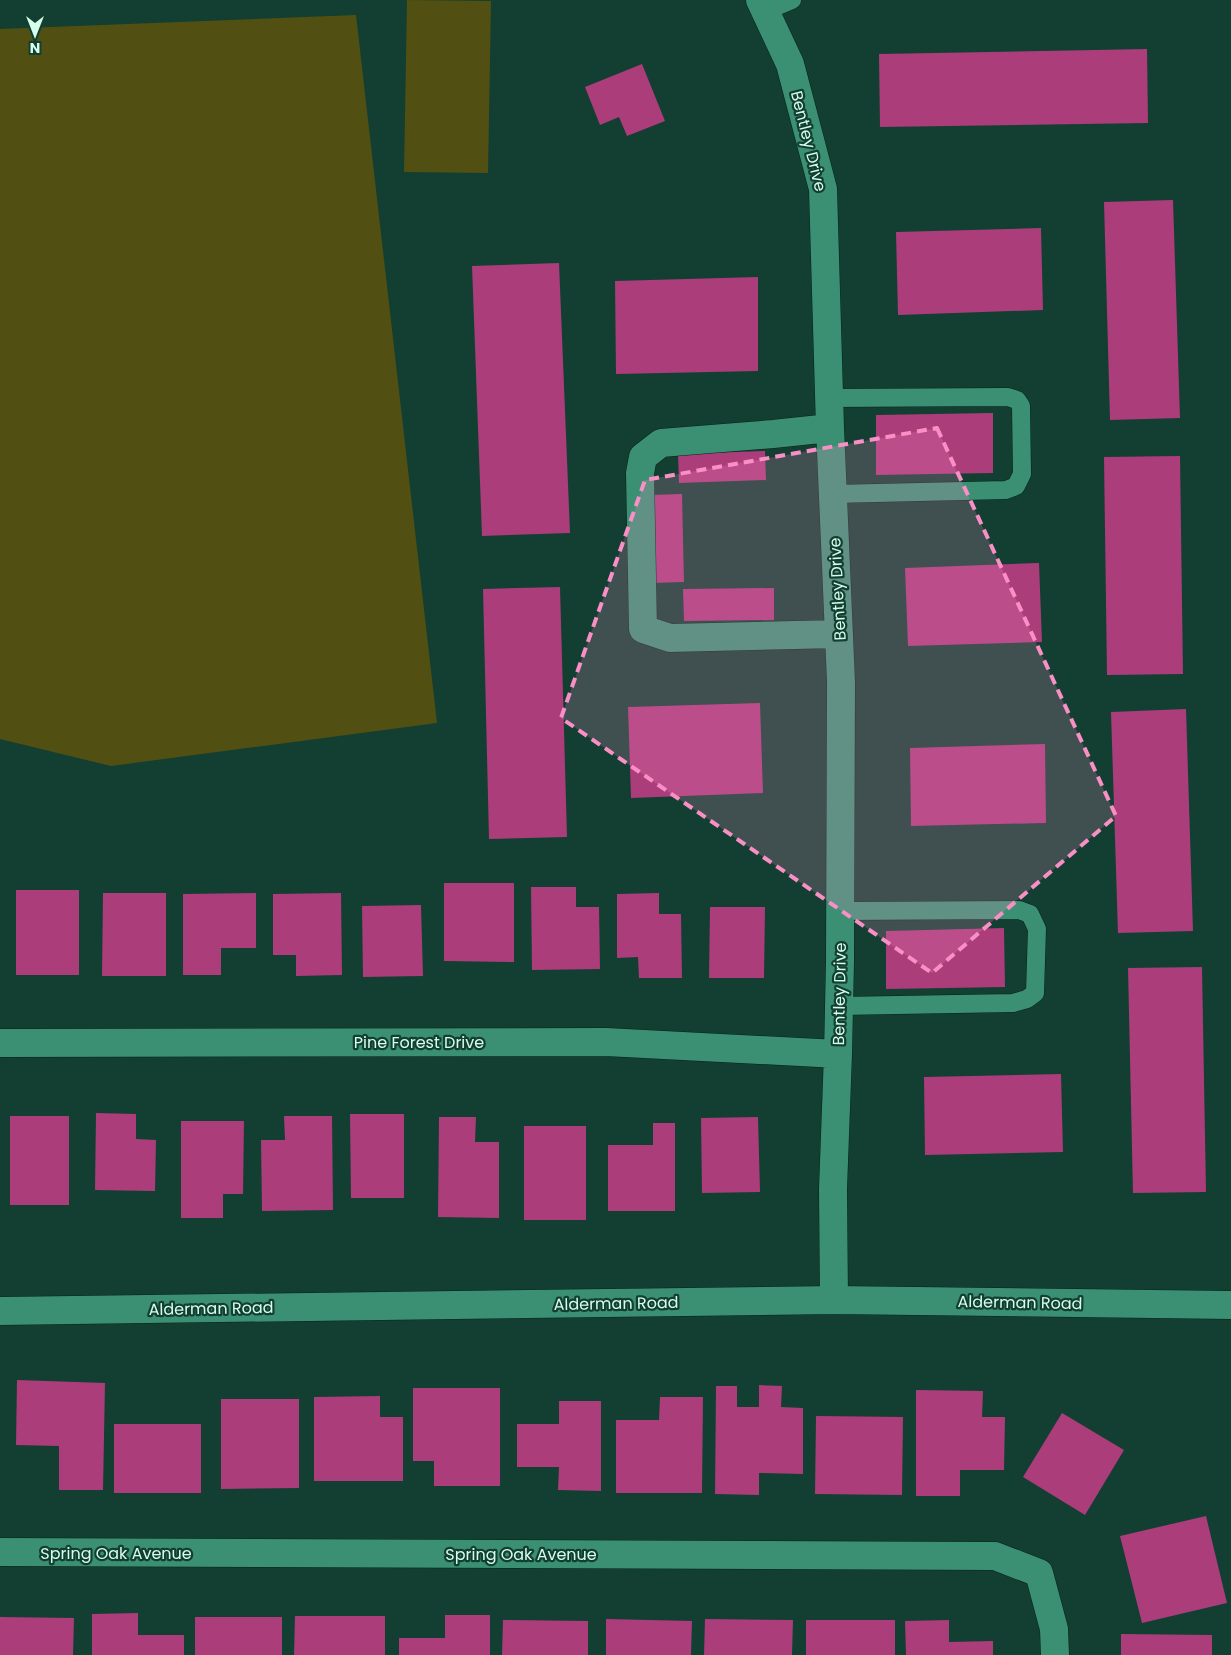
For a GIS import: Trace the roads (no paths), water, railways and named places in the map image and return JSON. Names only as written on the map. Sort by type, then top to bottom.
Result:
[{"type":"street","name":"Bentley Drive","points":[[763,6],[790,64],[823,189],[832,494],[841,682],[839,1006],[832,1189],[834,1300]]},
{"type":"street","points":[[830,428],[661,443],[643,457],[640,473],[643,629],[670,638],[839,634]]},
{"type":"street","name":"Pine Forest Drive","points":[[0,1043],[606,1042],[838,1054]]},
{"type":"street","name":"Alderman Road","points":[[0,1311],[834,1300],[1231,1305]]},
{"type":"street","name":"Spring Oak Avenue","points":[[0,1552],[995,1556],[1039,1573],[1054,1629],[1055,1655]]},
{"type":"lane","points":[[763,6],[792,0]]},
{"type":"lane","points":[[829,398],[1008,397],[1017,400],[1021,406],[1022,474],[1016,486],[1006,490],[832,494]]},
{"type":"lane","points":[[839,1006],[1013,1003],[1027,999],[1035,994],[1037,929],[1030,914],[1019,910],[840,911]]}]
